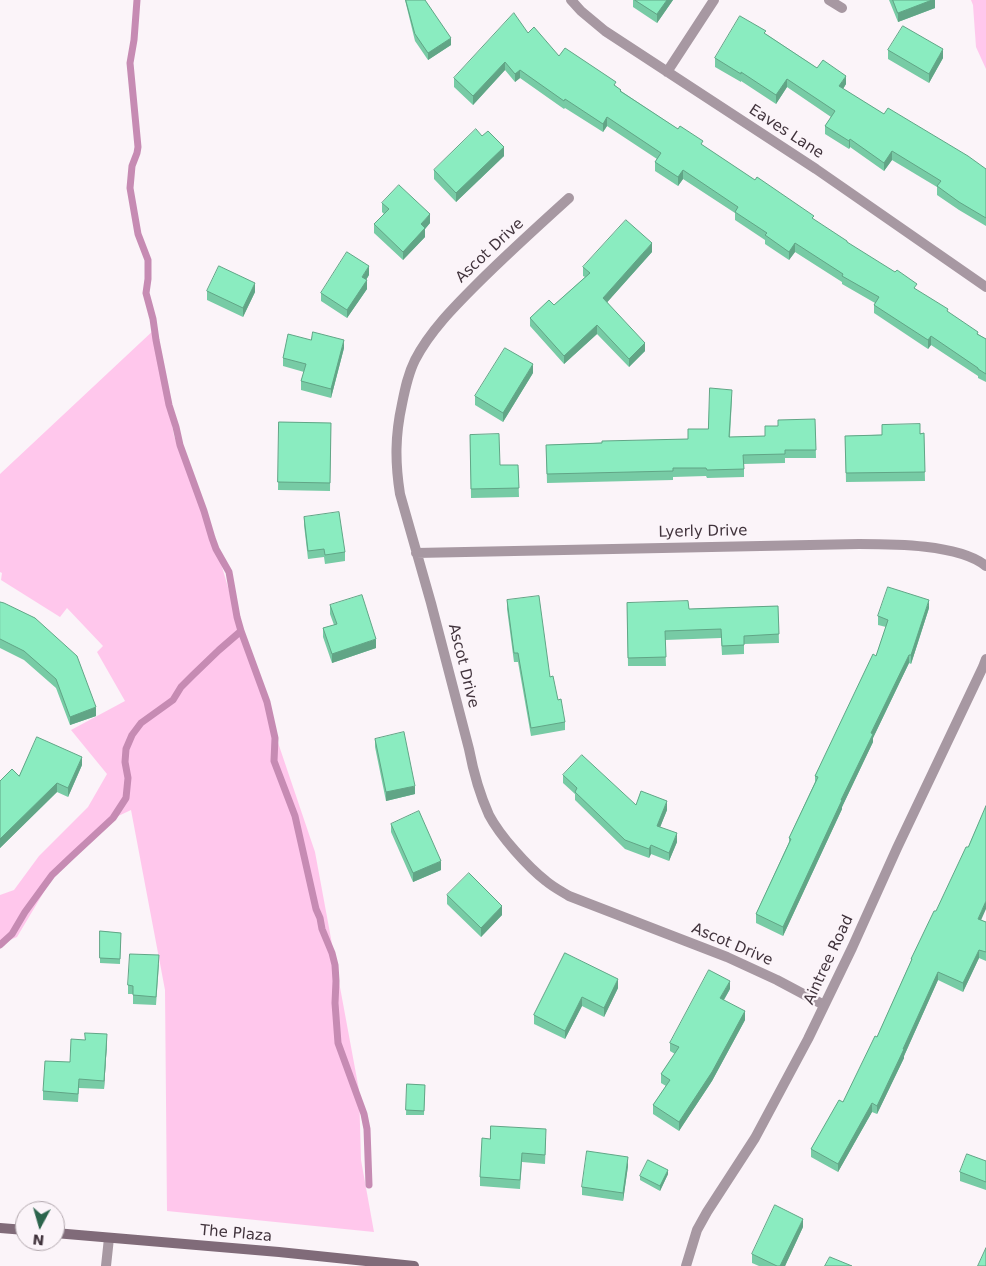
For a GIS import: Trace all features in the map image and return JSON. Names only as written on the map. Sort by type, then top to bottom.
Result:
[{"type":"main road","points":[[0,1228],[15,1229]]},
{"type":"main road","name":"The Plaza","points":[[65,1234],[279,1252],[414,1266]]},
{"type":"street","name":"Eaves Lane","points":[[571,0],[581,11],[606,31],[816,169],[986,287]]},
{"type":"street","points":[[667,72],[714,0]]},
{"type":"street","points":[[829,0],[842,8]]},
{"type":"street","name":"Ascot Drive","points":[[569,198],[495,266],[459,302],[432,333],[414,361],[406,383],[397,429],[397,477],[400,494],[431,603],[474,773],[489,815],[504,838],[546,881],[569,896],[726,957],[777,980],[824,1005]]},
{"type":"street","name":"Lyerly Drive","points":[[416,552],[907,544],[967,555],[986,566]]},
{"type":"street","name":"Aintree Road","points":[[686,1266],[700,1224],[755,1138],[808,1039],[984,668],[986,659]]},
{"type":"street","points":[[106,1266],[109,1238]]},
{"type":"shaded area","points":[[971,0],[986,0],[986,69],[976,47]]},
{"type":"shaded area","points":[[156,328],[174,436],[215,543],[245,645],[315,852],[359,1090],[361,1160],[374,1232],[167,1211],[165,990],[131,810],[112,819],[57,870],[17,937],[0,944],[0,895],[14,890],[39,856],[88,807],[107,774],[71,730],[125,701],[97,652],[103,646],[67,608],[60,617],[1,580],[0,474]]},
{"type":"building","points":[[406,0],[425,0],[451,38],[428,53],[415,34]]},
{"type":"building","points":[[635,0],[667,0],[657,14]]},
{"type":"building","points":[[893,0],[932,0],[898,13]]},
{"type":"building","points":[[514,13],[528,33],[534,27],[559,56],[565,48],[616,82],[614,85],[620,91],[678,129],[680,126],[703,141],[701,144],[755,180],[757,177],[814,216],[812,218],[847,242],[895,272],[897,270],[917,284],[914,288],[948,309],[947,311],[986,339],[986,374],[931,336],[928,340],[874,305],[879,297],[842,276],[843,274],[795,243],[789,252],[765,235],[767,233],[735,212],[738,207],[683,170],[678,177],[655,162],[661,153],[607,117],[603,124],[565,99],[564,101],[520,70],[515,74],[505,62],[473,96],[454,78]]},
{"type":"building","points":[[740,16],[766,31],[764,33],[817,68],[823,60],[846,76],[839,86],[884,114],[888,108],[968,156],[986,169],[986,218],[937,186],[941,181],[892,151],[884,163],[850,139],[849,141],[825,126],[835,111],[787,79],[776,95],[741,72],[741,74],[715,58]]},
{"type":"building","points":[[903,26],[943,49],[929,74],[888,50]]},
{"type":"building","points":[[476,129],[482,136],[488,131],[504,147],[456,193],[434,170]]},
{"type":"building","points":[[399,185],[430,214],[421,224],[425,228],[403,252],[374,224],[389,209],[382,203]]},
{"type":"building","points":[[626,220],[652,243],[603,298],[645,343],[629,359],[597,325],[564,356],[530,318],[549,300],[554,305],[590,273],[583,267]]},
{"type":"building","points":[[347,252],[369,266],[362,277],[367,280],[347,310],[321,293]]},
{"type":"building","points":[[219,266],[255,283],[243,308],[207,291]]},
{"type":"building","points":[[313,332],[344,340],[331,389],[301,381],[306,364],[283,358],[288,334],[311,340]]},
{"type":"building","points":[[505,348],[533,364],[503,413],[475,396]]},
{"type":"building","points":[[710,388],[732,390],[729,437],[765,436],[765,426],[778,426],[778,420],[815,419],[816,450],[785,450],[785,454],[743,455],[744,469],[707,470],[706,468],[673,468],[673,471],[547,474],[546,445],[602,443],[602,441],[688,439],[688,429],[708,429]]},
{"type":"building","points":[[279,422],[331,423],[330,483],[278,482]]},
{"type":"building","points":[[920,424],[920,434],[924,433],[925,472],[846,473],[845,436],[882,435],[882,425]]},
{"type":"building","points":[[499,434],[500,465],[518,465],[519,488],[471,489],[470,435]]},
{"type":"building","points":[[339,512],[345,552],[325,555],[324,549],[308,551],[304,517]]},
{"type":"building","points":[[888,587],[929,600],[911,655],[909,655],[871,733],[873,734],[783,927],[756,914],[818,777],[815,776],[873,654],[876,656],[888,620],[878,616]]},
{"type":"building","points":[[362,595],[376,639],[332,654],[323,628],[337,624],[330,605]]},
{"type":"building","points":[[539,596],[550,677],[553,676],[558,700],[561,699],[565,722],[531,728],[518,653],[514,653],[507,600]]},
{"type":"building","points":[[688,601],[689,609],[778,606],[779,634],[744,636],[744,645],[722,646],[721,629],[665,631],[666,657],[628,658],[627,603]]},
{"type":"building","points":[[0,602],[35,618],[77,656],[96,707],[70,717],[56,679],[24,651],[0,639]]},
{"type":"building","points":[[404,732],[415,786],[386,792],[375,739]]},
{"type":"building","points":[[37,737],[82,757],[68,788],[57,783],[0,839],[0,781],[12,769],[19,776]]},
{"type":"building","points":[[582,755],[636,805],[641,791],[667,801],[657,826],[677,833],[669,853],[651,845],[649,849],[625,840],[575,792],[577,788],[563,775]]},
{"type":"building","points":[[986,806],[986,901],[978,919],[986,922],[986,952],[979,950],[963,983],[938,972],[877,1106],[872,1103],[838,1164],[811,1149],[839,1100],[843,1102],[875,1036],[877,1037],[911,959],[966,847],[968,847]]},
{"type":"building","points":[[419,811],[441,861],[413,873],[391,824]]},
{"type":"building","points":[[469,873],[502,906],[481,928],[447,895]]},
{"type":"building","points":[[100,931],[121,933],[120,959],[100,958]]},
{"type":"building","points":[[565,953],[618,979],[604,1008],[582,997],[565,1031],[534,1015]]},
{"type":"building","points":[[130,954],[159,955],[156,997],[133,995],[133,986],[128,985]]},
{"type":"building","points":[[709,970],[730,981],[720,998],[745,1011],[712,1072],[679,1122],[653,1105],[670,1080],[661,1074],[679,1047],[670,1043]]},
{"type":"building","points":[[85,1033],[107,1034],[104,1081],[79,1079],[78,1094],[43,1091],[45,1061],[70,1062],[71,1039],[85,1040]]},
{"type":"building","points":[[407,1084],[425,1085],[424,1111],[406,1110]]},
{"type":"building","points":[[491,1126],[546,1129],[545,1155],[522,1153],[520,1180],[480,1177],[482,1138],[490,1139]]},
{"type":"building","points":[[587,1151],[628,1157],[623,1193],[582,1187]]},
{"type":"building","points":[[967,1154],[986,1161],[986,1182],[960,1172]]},
{"type":"building","points":[[648,1160],[668,1170],[660,1186],[640,1176]]},
{"type":"building","points":[[775,1205],[803,1219],[780,1266],[752,1254]]},
{"type":"building","points":[[986,1248],[986,1266],[978,1266]]},
{"type":"building","points":[[830,1257],[852,1266],[825,1266]]},
{"type":"waterway","points":[[137,0],[130,63],[138,147],[132,166],[130,188],[138,234],[148,260],[146,293],[153,319],[169,405],[180,445],[216,549],[229,572],[241,631],[267,702],[275,738],[274,761],[295,816],[316,909],[332,953],[335,965],[338,1043],[364,1114],[367,1129],[369,1185]]},
{"type":"waterway","points":[[0,945],[12,934],[25,912],[52,875],[113,818],[126,798],[128,778],[125,762],[126,749],[132,735],[141,723],[173,700],[181,687],[241,631]]}]
